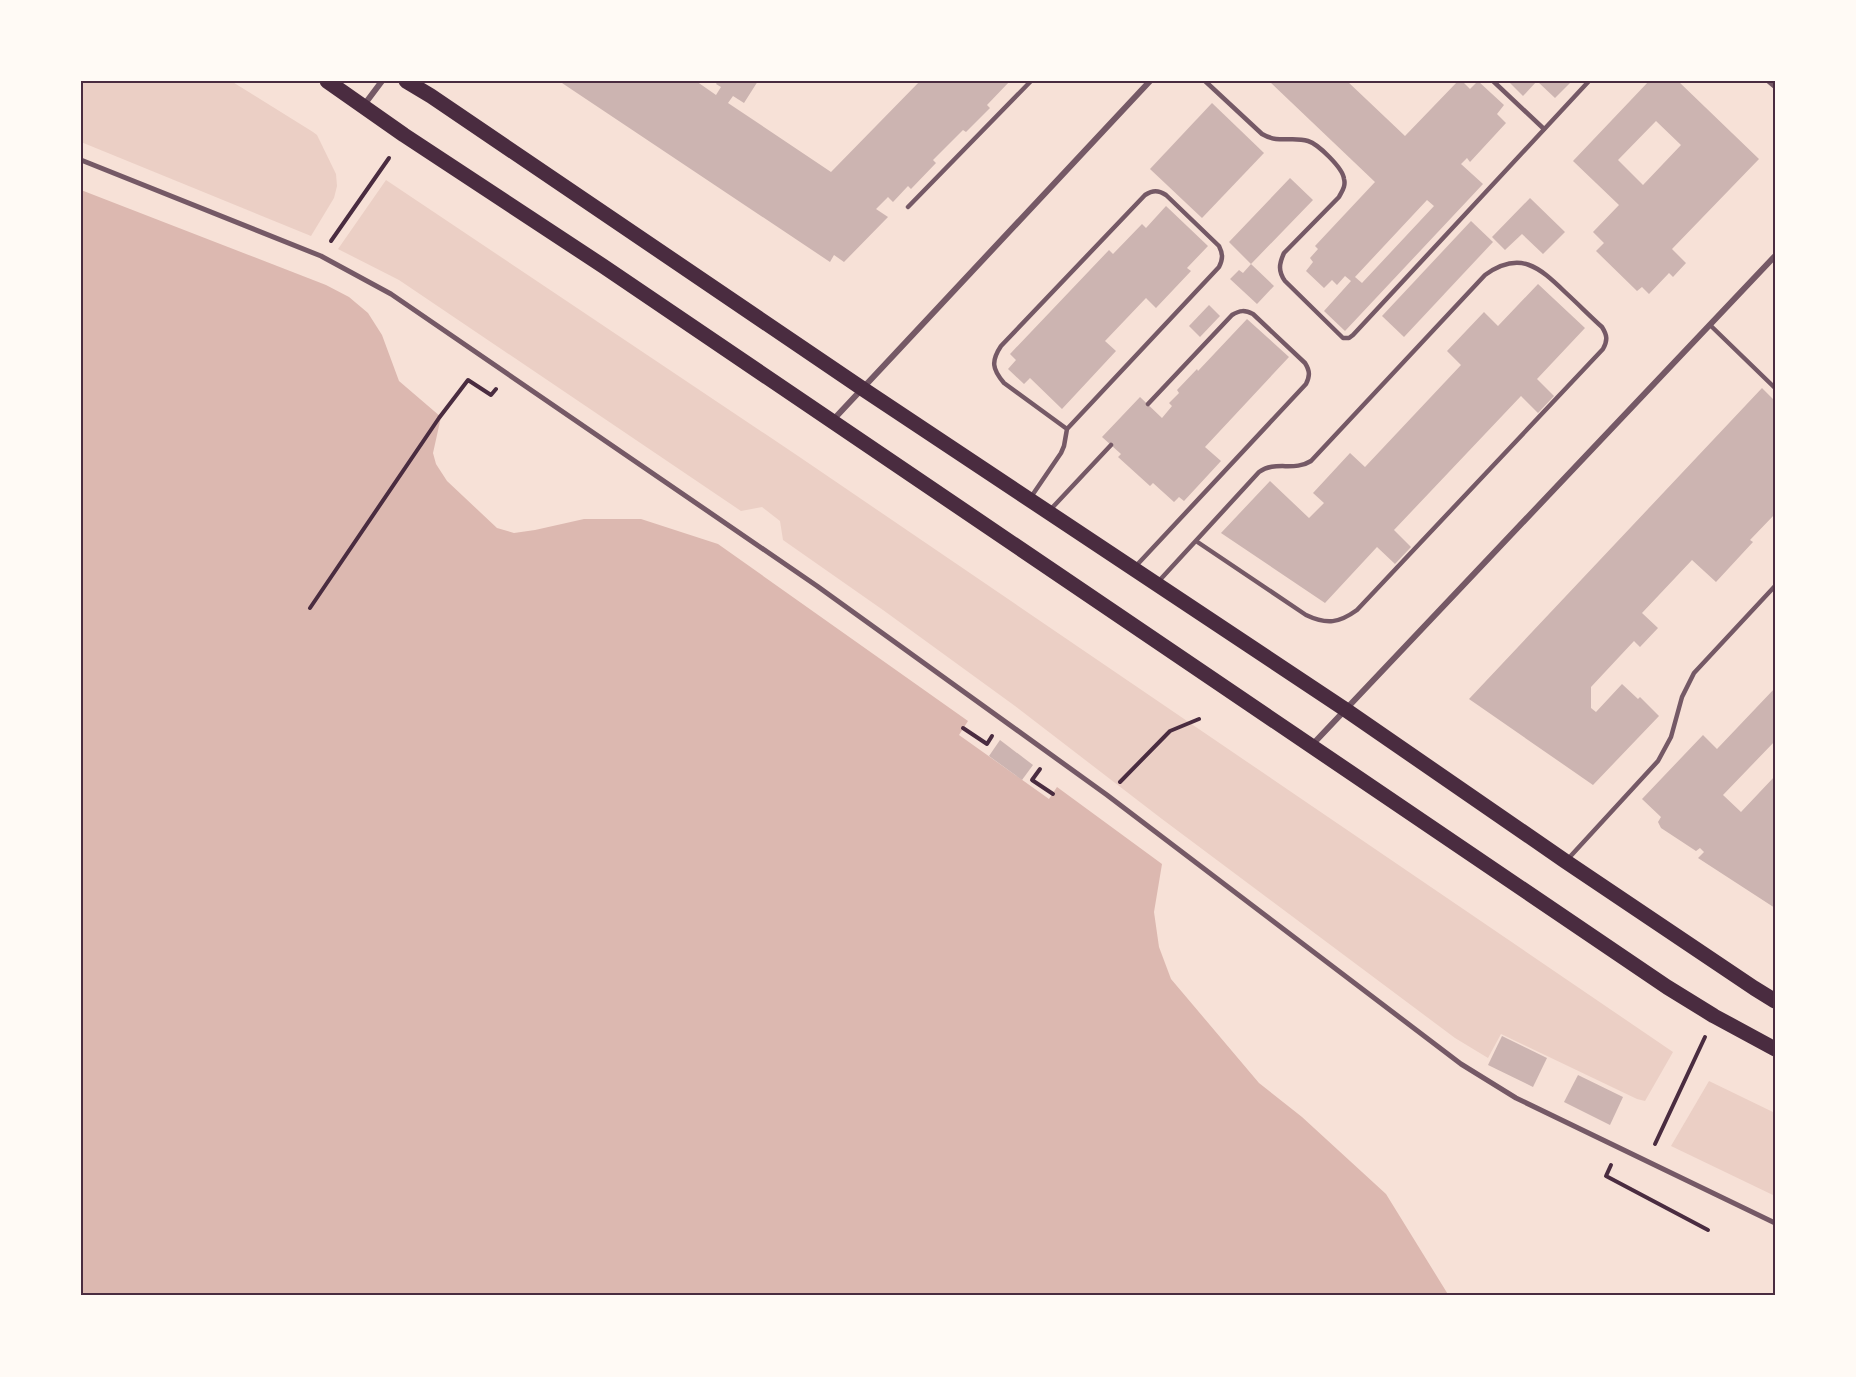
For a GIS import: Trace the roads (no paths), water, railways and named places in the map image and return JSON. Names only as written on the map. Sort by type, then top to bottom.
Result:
[{"type":"main road","points":[[327,81],[1667,987],[1775,1049]]},
{"type":"main road","points":[[406,81],[1775,1000]]},
{"type":"street","points":[[363,106],[382,81]]},
{"type":"street","points":[[833,421],[1150,81]]},
{"type":"street","points":[[1769,81],[1775,86]]},
{"type":"street","points":[[81,160],[321,256],[391,294],[817,586],[1107,795],[1461,1064],[1516,1098],[1775,1223]]},
{"type":"street","points":[[1312,746],[1775,256]]},
{"type":"lane","points":[[908,207],[1031,81]]},
{"type":"lane","points":[[1205,81],[1262,134],[1270,139],[1310,141],[1340,169],[1344,178],[1344,188],[1339,197],[1284,253],[1279,273],[1343,338],[1353,335],[1589,81]]},
{"type":"lane","points":[[1493,81],[1544,129]]},
{"type":"lane","points":[[1030,499],[1061,453],[1067,429],[1219,267],[1222,261],[1219,246],[1159,191],[1151,191],[1144,195],[995,355],[994,365],[997,375],[1004,383],[1067,429]]},
{"type":"lane","points":[[1156,584],[1259,472],[1266,467],[1304,466],[1311,461],[1485,275],[1496,267],[1509,263],[1534,266],[1602,327],[1606,334],[1603,349],[1358,610],[1346,618],[1333,622],[1319,621],[1306,615],[1196,541]]},
{"type":"lane","points":[[1134,569],[1306,384],[1310,377],[1309,370],[1305,363],[1253,314],[1239,311],[1232,315],[1148,404]]},
{"type":"lane","points":[[1710,325],[1775,388]]},
{"type":"lane","points":[[1048,513],[1111,445]]},
{"type":"lane","points":[[1565,861],[1658,761],[1671,737],[1687,684],[1775,586]]}]
